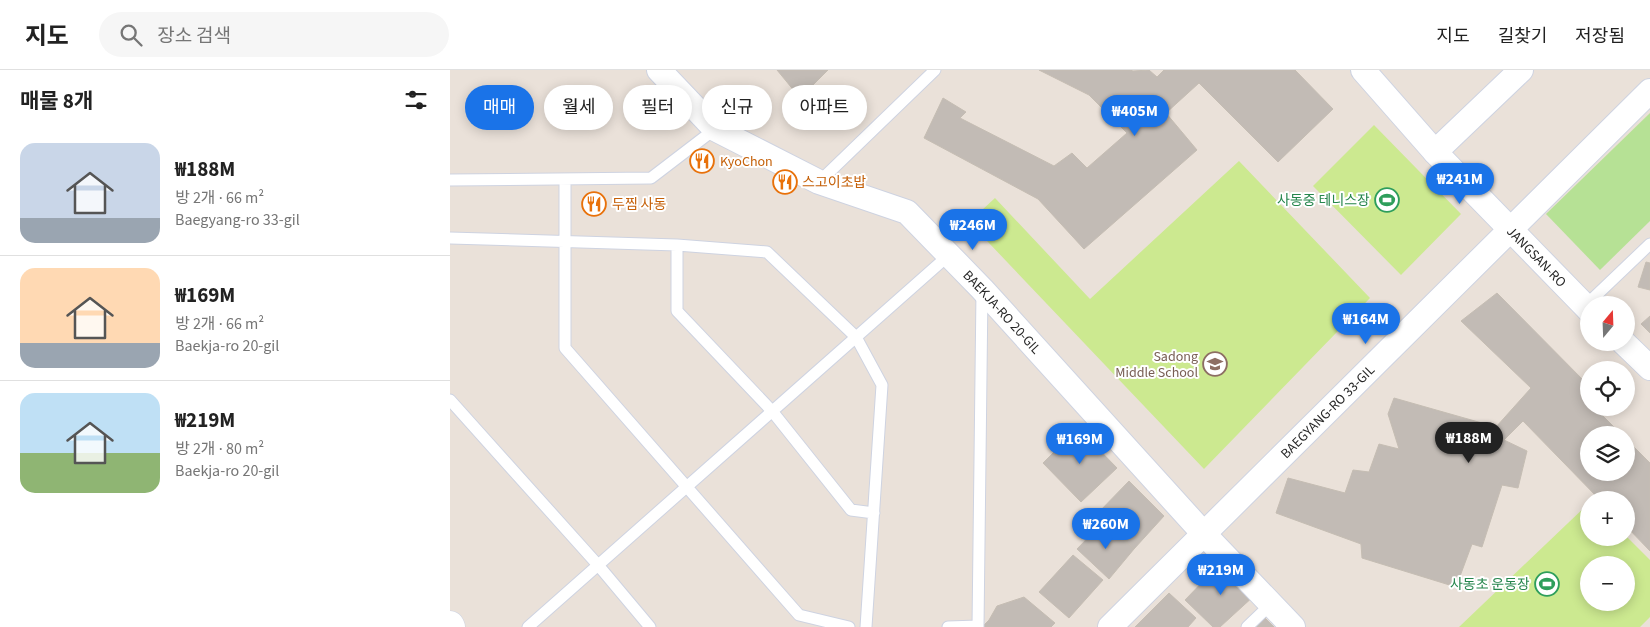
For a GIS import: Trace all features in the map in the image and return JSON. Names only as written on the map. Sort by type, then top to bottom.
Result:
[{"type":"street","name":"BAEKJA-RO 20-GIL","points":[[659,70],[702,115]]},
{"type":"street","name":"JANGSAN-RO","points":[[1363,70],[1435,152],[1580,301]]},
{"type":"street","points":[[1435,152],[1521,70]]},
{"type":"street","name":"BAEGYANG-RO 33-GIL","points":[[1110,627],[1650,91]]},
{"type":"street","name":"BAEKJA-RO 20-GIL","points":[[717,130],[819,182],[907,212],[982,289],[1204,534],[1293,627]]},
{"type":"street","points":[[1632,351],[1650,368]]},
{"type":"lane","points":[[819,182],[935,70]]},
{"type":"lane","points":[[450,180],[651,178],[714,130]]},
{"type":"lane","points":[[565,179],[565,348],[799,615],[849,627]]},
{"type":"lane","points":[[450,238],[677,245],[768,252],[856,337],[882,385],[866,627]]},
{"type":"lane","points":[[1599,296],[1650,244]]},
{"type":"lane","points":[[677,245],[678,311],[772,412],[851,510],[874,513]]},
{"type":"lane","points":[[528,627],[949,255]]},
{"type":"lane","points":[[948,627],[978,626],[982,289]]},
{"type":"lane","points":[[450,400],[598,565],[650,627]]},
{"type":"lane","points":[[1248,627],[1272,604]]},
{"type":"green space","points":[[1650,113],[1650,221],[1600,270],[1546,214]]},
{"type":"green space","name":"사동중 테니스장","points":[[1374,125],[1461,214],[1401,275],[1313,186]]},
{"type":"green space","points":[[1239,161],[1370,298],[1204,469],[969,222],[995,198],[1090,299]]},
{"type":"green space","name":"사동초 운동장","points":[[1580,512],[1580,546],[1635,545],[1650,560],[1650,617],[1640,627],[1459,627]]},
{"type":"building","points":[[777,70],[828,70],[813,85],[789,85]]},
{"type":"building","points":[[1039,70],[1149,70],[1157,77],[1164,70],[1295,70],[1333,109],[1278,162],[1199,83],[1166,113],[1197,150],[1084,249],[1038,199],[924,138],[943,98],[966,112],[960,118],[1054,166],[1072,153],[1087,168],[1127,133],[1089,95]]},
{"type":"building","points":[[1646,262],[1650,263],[1650,290],[1638,287]]},
{"type":"building","points":[[1497,293],[1580,377],[1580,416],[1603,416],[1613,426],[1580,426],[1580,479],[1523,421],[1504,440],[1527,451],[1518,488],[1502,485],[1482,547],[1472,544],[1456,587],[1362,558],[1361,544],[1276,513],[1288,478],[1345,493],[1353,470],[1369,472],[1379,444],[1399,449],[1388,414],[1394,398],[1496,427],[1531,388],[1461,321]]},
{"type":"building","points":[[1650,316],[1650,333],[1641,324]]},
{"type":"building","points":[[1078,428],[1117,468],[1081,502],[1043,463]]},
{"type":"building","points":[[1635,448],[1650,463],[1650,551],[1635,535],[1635,491],[1591,491],[1581,481],[1635,481]]},
{"type":"building","points":[[1129,481],[1164,516],[1134,549],[1097,514]]},
{"type":"building","points":[[1104,521],[1134,549],[1109,579],[1077,549]]},
{"type":"building","points":[[1073,555],[1103,580],[1069,618],[1039,592]]},
{"type":"building","points":[[1232,563],[1255,595],[1220,627],[1213,627],[1185,600],[1215,569]]},
{"type":"building","points":[[1169,593],[1196,618],[1188,627],[1135,627]]},
{"type":"building","points":[[1024,597],[1055,623],[1051,627],[982,627],[989,620],[997,606]]},
{"type":"building","points":[[1264,617],[1274,627],[1253,627]]},
{"type":"place","name":"KyoChon","points":[[702,161]]},
{"type":"place","name":"스고이초밥","points":[[785,182]]},
{"type":"place","name":"사동중 테니스장","points":[[1387,200]]},
{"type":"place","name":"두찜 사동","points":[[594,204]]},
{"type":"place","name":"Sadong Middle School","points":[[1215,364]]},
{"type":"place","name":"사동초 운동장","points":[[1547,584]]}]
